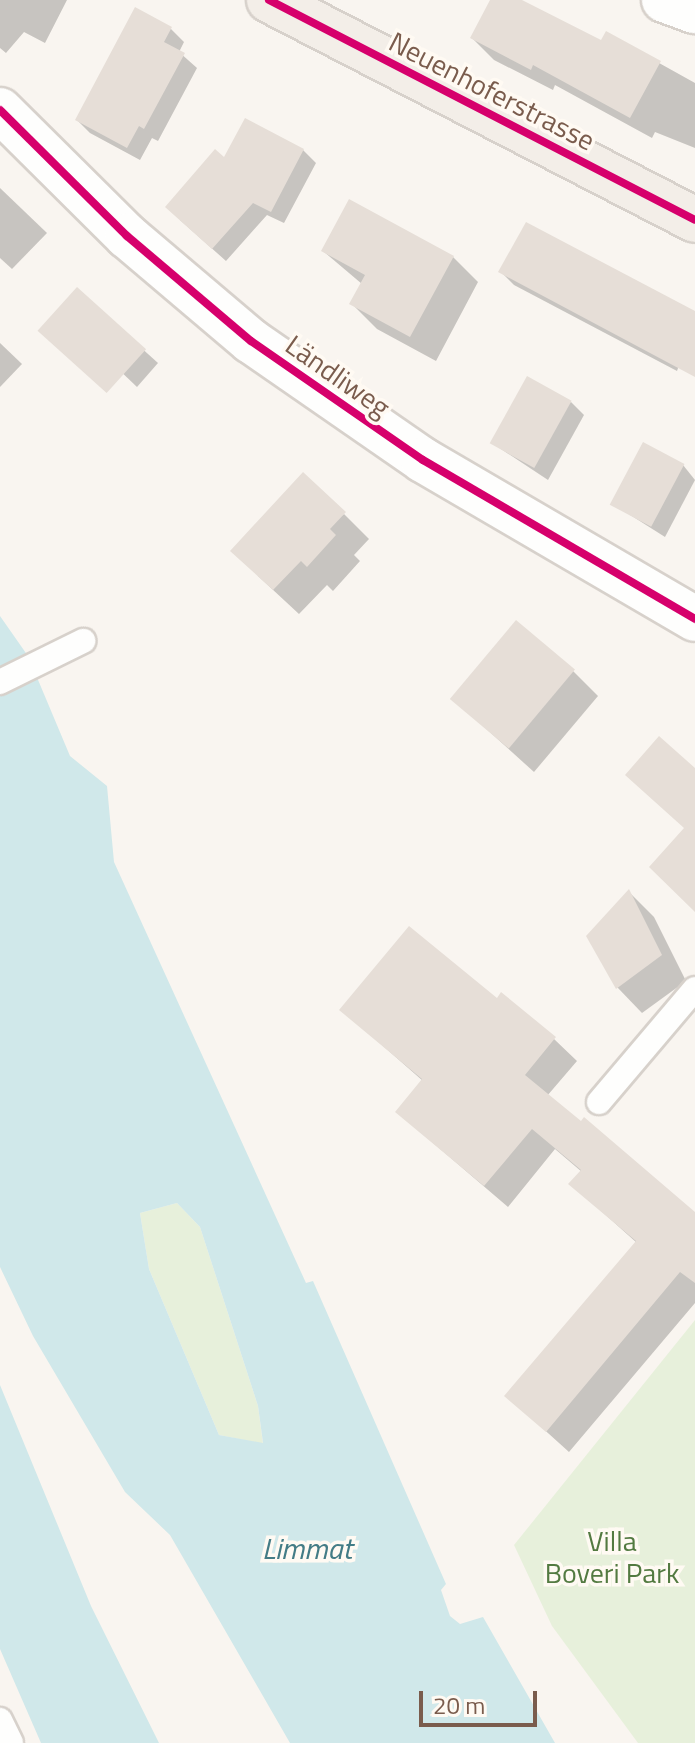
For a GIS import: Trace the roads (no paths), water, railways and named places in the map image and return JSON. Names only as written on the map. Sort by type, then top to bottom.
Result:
[{"type":"main road","name":"Neuenhoferstrasse","points":[[269,0],[695,220]]},
{"type":"street","points":[[664,0],[695,11]]},
{"type":"street","name":"Ländliweg","points":[[0,110],[127,236],[251,341],[423,460],[695,619]]},
{"type":"lane","points":[[0,682],[83,641]]},
{"type":"lane","points":[[599,1102],[695,989]]},
{"type":"lane","points":[[0,1720],[11,1743]]},
{"type":"water","name":"Limmat","points":[[0,616],[28,656],[70,756],[107,786],[114,862],[306,1283],[313,1281],[446,1584],[441,1590],[450,1616],[460,1624],[483,1617],[555,1743],[290,1743],[170,1535],[125,1492],[33,1336],[0,1267]],"holes":[[[177,1203],[200,1227],[258,1406],[263,1443],[219,1435],[149,1269],[140,1213]]]},
{"type":"water","points":[[0,1385],[91,1606],[159,1743],[41,1743],[0,1649]]},
{"type":"park label","name":"Villa Boveri Park","points":[[612,1557]]}]
